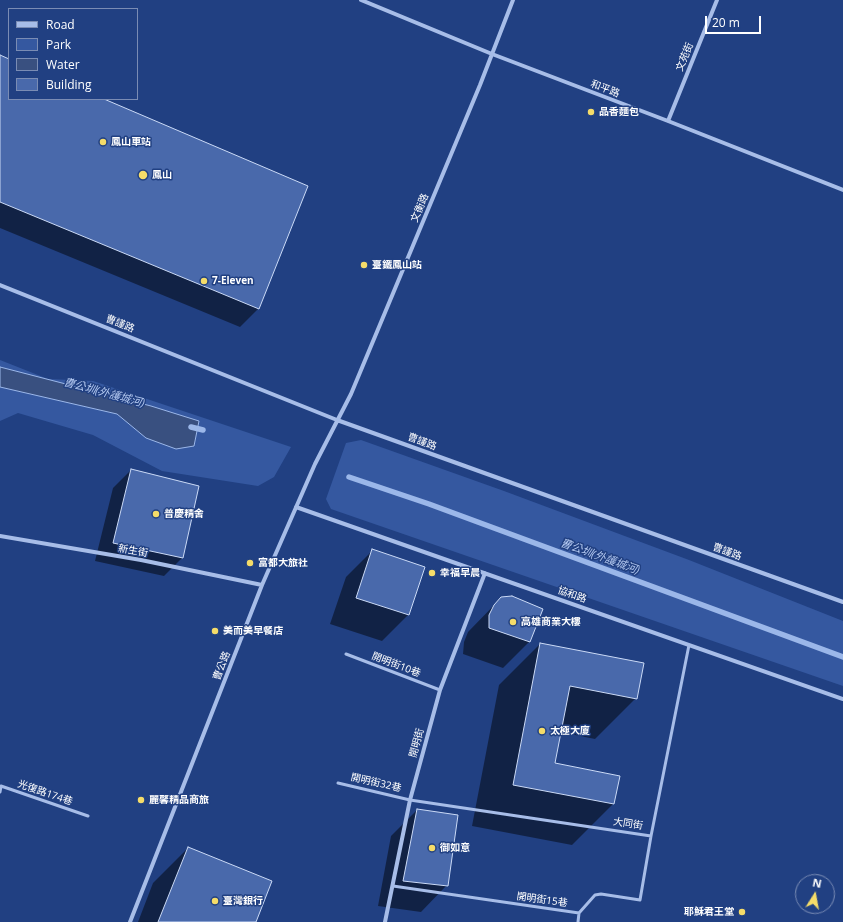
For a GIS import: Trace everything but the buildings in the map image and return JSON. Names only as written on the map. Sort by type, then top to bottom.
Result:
[{"type":"street","name":"和平路","points":[[361,0],[492,54],[843,190]]},
{"type":"street","name":"文衡路","points":[[337,420],[358,379],[513,0]]},
{"type":"street","name":"文苑街","points":[[668,121],[717,0]]},
{"type":"street","name":"曹謹路","points":[[0,285],[337,420],[843,602]]},
{"type":"street","name":"曹公路","points":[[130,922],[262,585],[314,464],[337,420]]},
{"type":"street","name":"協和路","points":[[296,507],[843,699]]},
{"type":"street","name":"新生街","points":[[0,536],[140,560],[262,585]]},
{"type":"street","name":"開明街","points":[[385,922],[410,800],[440,690],[486,573]]},
{"type":"lane","name":"大同街","points":[[410,800],[651,836],[689,645]]},
{"type":"lane","name":"開明街10巷","points":[[346,654],[440,690]]},
{"type":"lane","name":"開明街32巷","points":[[338,783],[410,800]]},
{"type":"lane","name":"光復路174巷","points":[[0,792],[1,786],[88,816]]},
{"type":"lane","name":"開明街15巷","points":[[393,886],[579,913],[595,895],[601,894],[640,900],[651,836]]},
{"type":"lane","points":[[578,922],[579,913]]},
{"type":"green space","points":[[0,360],[48,379],[93,381],[291,447],[274,477],[258,486],[162,471],[93,435],[18,413],[0,421]]},
{"type":"green space","points":[[361,440],[504,491],[689,560],[843,621],[843,686],[331,509],[326,499],[346,443]]},
{"type":"water","points":[[0,367],[151,406],[199,421],[194,446],[176,449],[146,438],[117,414],[0,387]]},
{"type":"waterway","name":"曹公圳(外護城河)","points":[[191,427],[203,430]]},
{"type":"waterway","name":"曹公圳(外護城河)","points":[[349,477],[429,504],[843,657]]},
{"type":"place","name":"品香麵包","points":[[591,112]]},
{"type":"place","name":"鳳山車站","points":[[103,142]]},
{"type":"place","name":"鳳山","points":[[143,175]]},
{"type":"place","name":"臺鐵鳳山站","points":[[364,265]]},
{"type":"place","name":"7-Eleven","points":[[204,281]]},
{"type":"place","name":"普慶精舍","points":[[156,514]]},
{"type":"place","name":"富都大旅社","points":[[250,563]]},
{"type":"place","name":"幸福早晨","points":[[432,573]]},
{"type":"place","name":"高雄商業大樓","points":[[513,622]]},
{"type":"place","name":"美而美早餐店","points":[[215,631]]},
{"type":"place","name":"太極大廈","points":[[542,731]]},
{"type":"place","name":"麗馨精品商旅","points":[[141,800]]},
{"type":"place","name":"御如意","points":[[432,848]]},
{"type":"place","name":"臺灣銀行","points":[[215,901]]},
{"type":"place","name":"耶穌君王堂","points":[[742,912]]}]
